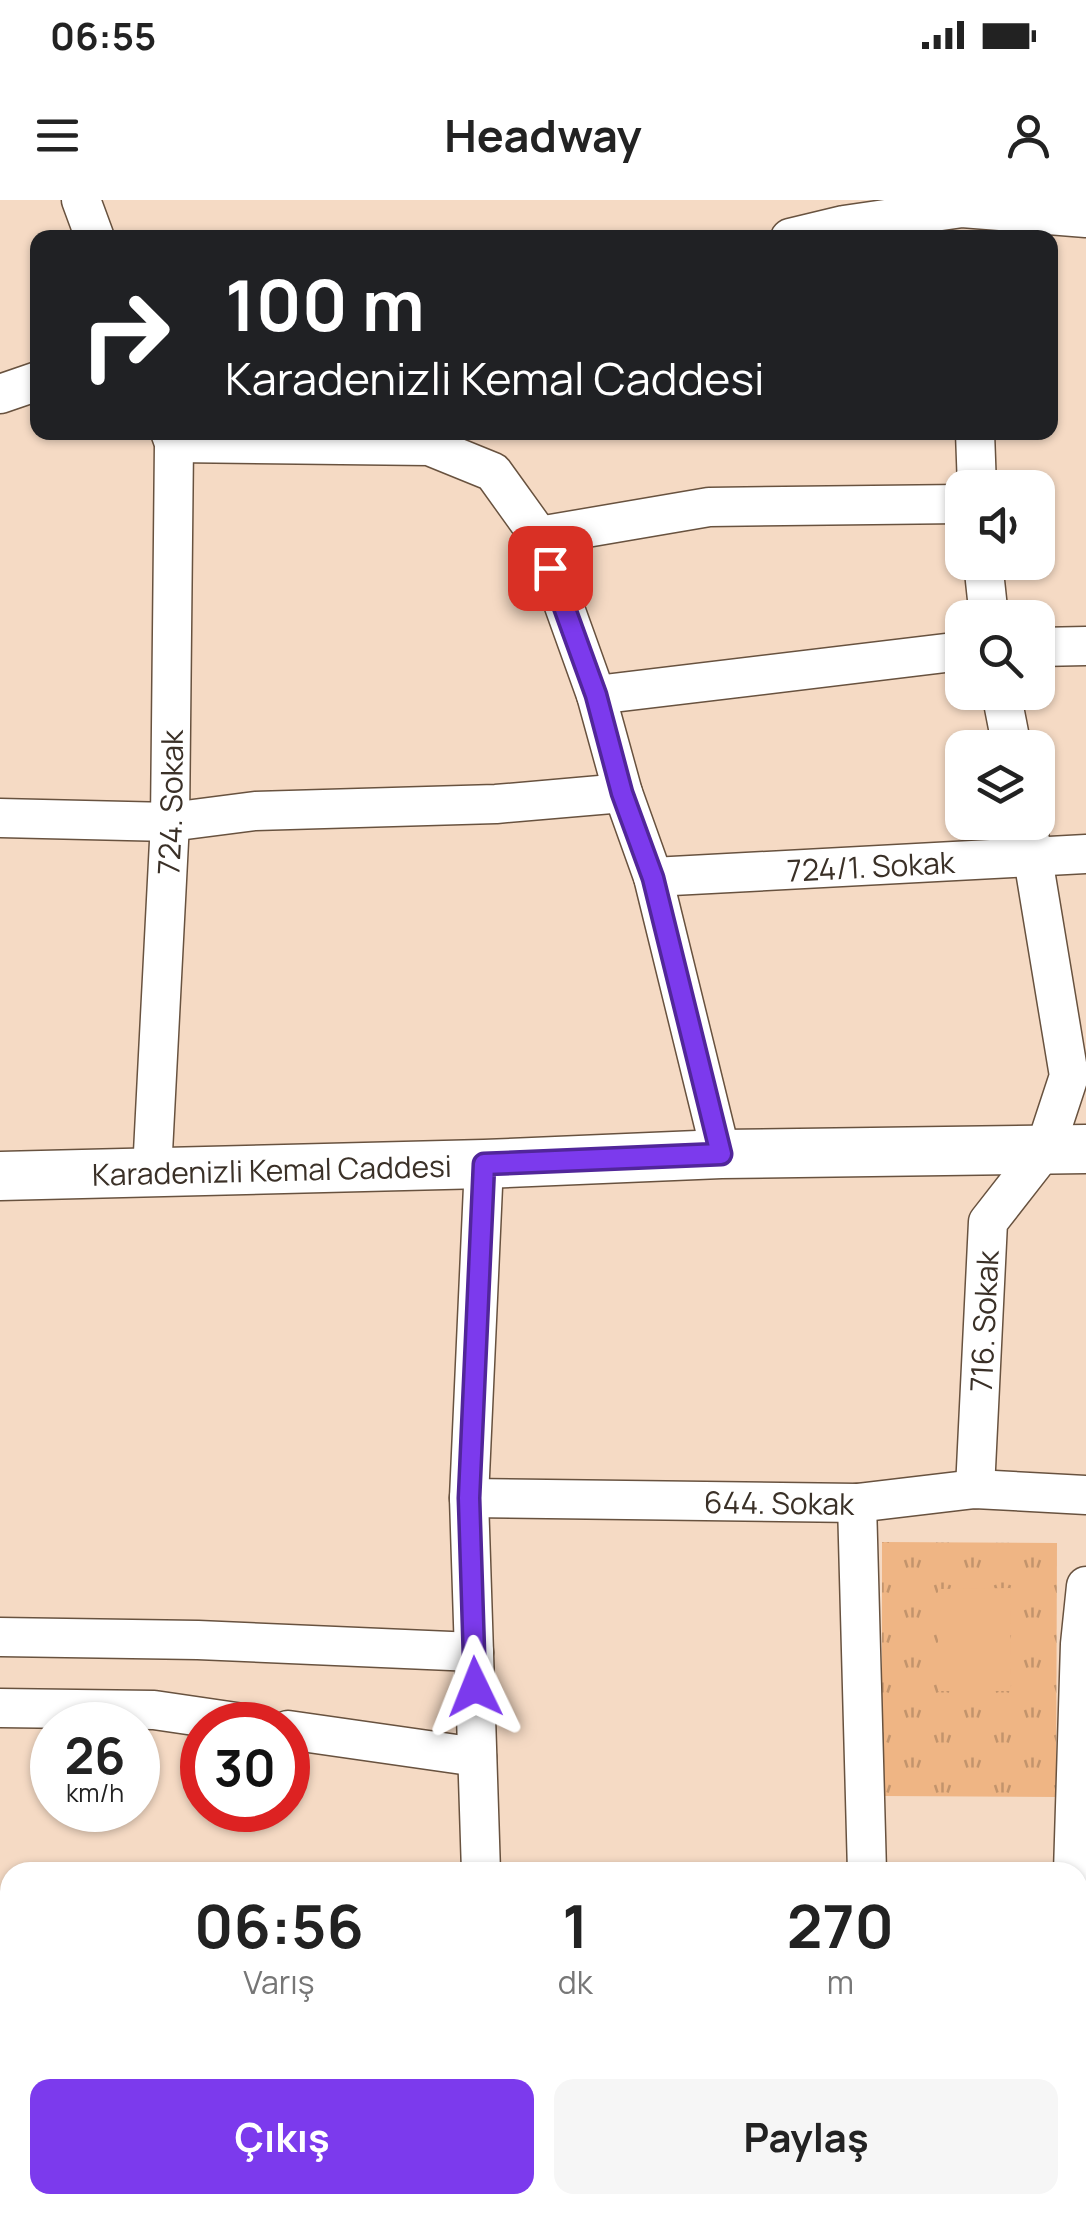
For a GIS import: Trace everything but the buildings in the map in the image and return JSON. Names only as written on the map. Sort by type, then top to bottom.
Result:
[{"type":"street","points":[[81,200],[92,230]]},
{"type":"street","points":[[806,230],[841,212],[1086,218]]},
{"type":"street","points":[[0,394],[30,385]]},
{"type":"street","name":"724. Sokak","points":[[152,1172],[170,822],[172,440]]},
{"type":"street","points":[[236,440],[429,446],[492,472],[539,536],[596,695],[622,793],[653,878],[721,1154]]},
{"type":"street","points":[[976,440],[977,470]]},
{"type":"street","points":[[539,536],[709,507],[945,504]]},
{"type":"street","points":[[1055,646],[1086,646]]},
{"type":"street","points":[[596,695],[945,653]]},
{"type":"street","points":[[0,818],[170,822],[256,811],[496,804],[622,793]]},
{"type":"street","name":"724/1. Sokak","points":[[653,878],[1020,840]]},
{"type":"street","name":"716. Sokak","points":[[975,1489],[988,1222],[1065,1149],[1069,1076],[1030,840]]},
{"type":"street","name":"724/1. Sokak","points":[[1034,840],[1086,854]]},
{"type":"street","name":"Karadenizli Kemal Caddesi","points":[[0,1176],[721,1154],[1065,1149]]},
{"type":"street","points":[[481,1862],[469,1498],[484,1164]]},
{"type":"street","name":"644. Sokak","points":[[469,1498],[857,1503],[975,1489],[1086,1495]]},
{"type":"street","points":[[857,1503],[867,1862]]},
{"type":"street","points":[[1073,1862],[1086,1586]]},
{"type":"street","points":[[0,1637],[198,1640],[474,1652]]},
{"type":"street","points":[[0,1708],[180,1714]]},
{"type":"street","points":[[310,1733],[477,1757]]},
{"type":"green space","points":[[882,1542],[1057,1543],[1056,1797],[882,1796]]},
{"type":"green space","points":[[1010,1588],[1011,1691],[938,1691],[938,1589]]},
{"type":"route","points":[[475,1687],[469,1498],[484,1164],[721,1154],[653,878],[622,793],[596,695],[550,568]]}]
